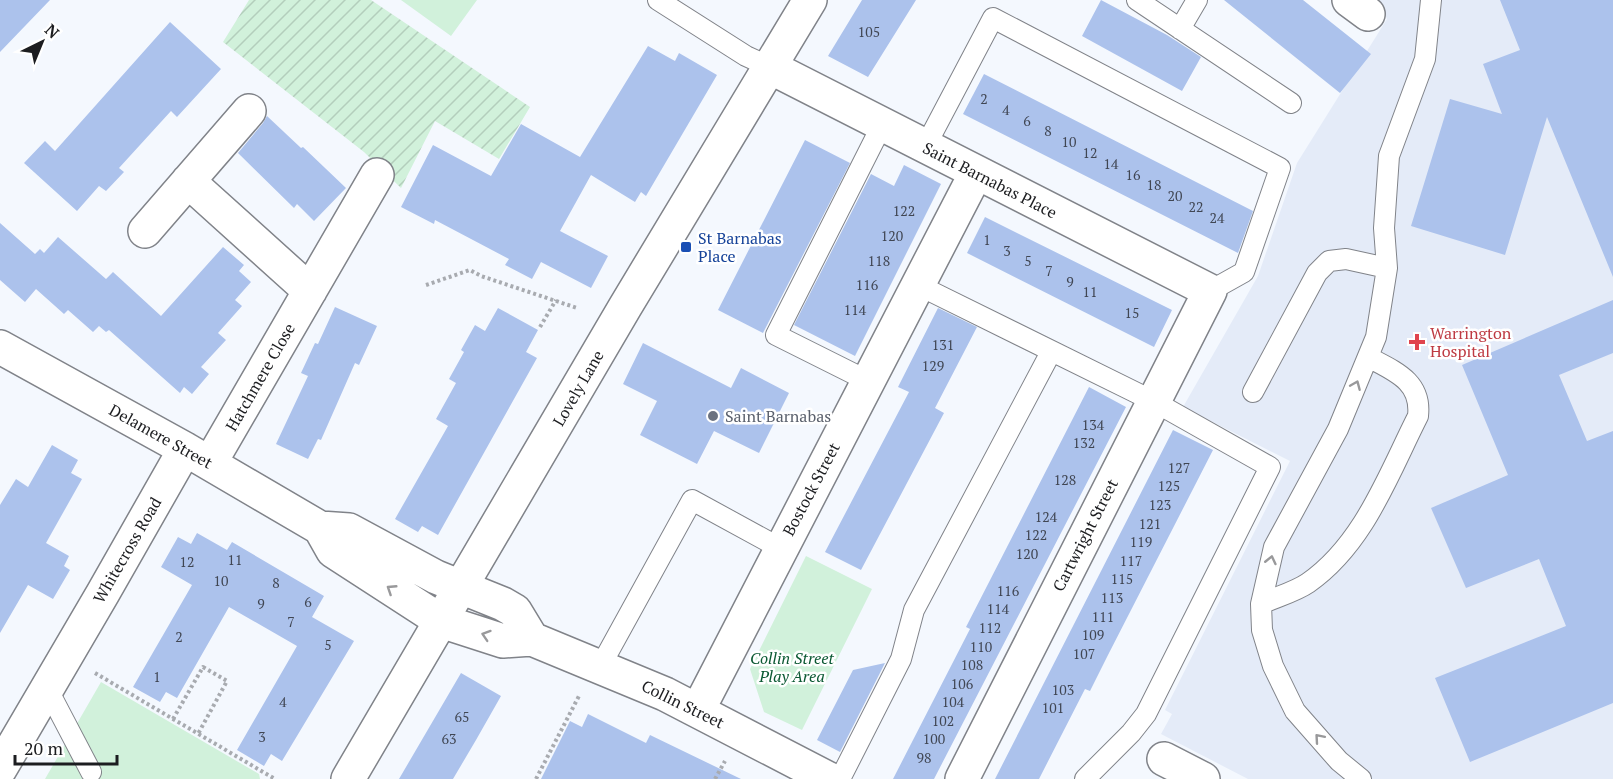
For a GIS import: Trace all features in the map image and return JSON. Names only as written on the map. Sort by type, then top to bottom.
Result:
[{"type":"street","name":"Lovely Lane","points":[[348,779],[625,307],[810,0]]},
{"type":"street","name":"Saint Barnabas Place","points":[[770,67],[1210,291]]},
{"type":"street","points":[[145,231],[249,111]]},
{"type":"street","name":"Bostock Street","points":[[698,710],[976,173]]},
{"type":"street","name":"Hatchmere Close","points":[[197,456],[310,291],[377,175]]},
{"type":"street","points":[[188,181],[310,291]]},
{"type":"street","name":"Cartwright Street","points":[[962,779],[1210,291]]},
{"type":"street","name":"Delamere Street","points":[[0,346],[320,528],[349,530],[461,588]]},
{"type":"street","name":"Whitecross Road","points":[[0,769],[69,651],[197,456]]},
{"type":"street","name":"Delamere Street","points":[[320,528],[333,551],[441,621]]},
{"type":"street","points":[[461,588],[503,604],[514,611],[532,639]]},
{"type":"street","name":"Collin Street","points":[[441,621],[503,641],[532,639],[698,710],[829,779]]},
{"type":"street","points":[[1164,759],[1203,779]]},
{"type":"lane","points":[[658,0],[746,56],[770,67]]},
{"type":"lane","points":[[1137,0],[1291,103]]},
{"type":"lane","points":[[1180,29],[1197,0]]},
{"type":"lane","points":[[1361,779],[1339,761],[1295,711],[1270,657],[1262,630],[1261,604],[1274,547],[1338,429],[1376,336],[1387,268],[1384,228],[1389,156],[1425,59],[1431,0]]},
{"type":"lane","points":[[925,147],[993,18],[1280,168],[1244,272],[1210,291]]},
{"type":"lane","points":[[868,381],[776,335],[882,125]]},
{"type":"lane","points":[[1252,392],[1317,273],[1329,261],[1346,259],[1387,268]]},
{"type":"lane","points":[[918,285],[1153,401],[1270,467],[1146,714],[1131,733],[1085,779]]},
{"type":"lane","points":[[840,779],[901,659],[914,610],[1051,352]]},
{"type":"lane","points":[[1261,604],[1307,584],[1342,552],[1361,527],[1419,416],[1420,404],[1415,390],[1396,372],[1368,357]]},
{"type":"lane","points":[[600,667],[692,500],[780,549]]},
{"type":"lane","points":[[47,688],[91,772]]},
{"type":"path","points":[[426,285],[470,270],[481,276],[577,308]]},
{"type":"path","points":[[540,327],[556,300]]},
{"type":"path","points":[[69,651],[97,674],[275,779]]},
{"type":"path","points":[[173,719],[203,667],[227,681],[198,734]]},
{"type":"path","points":[[536,779],[583,688],[600,667]]},
{"type":"shaded area","name":"Warrington Hospital","points":[[1379,0],[1613,0],[1613,779],[1248,779],[1161,734],[1172,714],[1165,710],[1290,461],[1183,407],[1258,276],[1297,163],[1387,19]]},
{"type":"green space","points":[[249,0],[371,0],[530,107],[499,159],[435,121],[401,188],[364,152],[223,42]]},
{"type":"green space","points":[[401,0],[477,0],[451,36]]},
{"type":"green space","name":"Collin Street Play Area","points":[[806,556],[872,589],[802,730],[764,712],[750,669]]},
{"type":"green space","points":[[101,682],[259,774],[260,779],[45,779]]},
{"type":"building","points":[[0,0],[50,0],[0,52]]},
{"type":"building","points":[[862,0],[916,0],[868,77],[828,56]]},
{"type":"building","points":[[1101,0],[1167,35],[1201,57],[1182,91],[1082,36]]},
{"type":"building","points":[[1224,0],[1303,0],[1371,54],[1340,93]]},
{"type":"building","points":[[1500,0],[1613,0],[1613,277],[1547,117],[1505,255],[1411,226],[1450,99],[1502,114],[1483,64],[1520,50]]},
{"type":"building","points":[[170,22],[221,69],[177,117],[171,111],[119,168],[124,172],[106,191],[99,186],[77,211],[24,163],[45,141],[55,151]]},
{"type":"building","points":[[648,46],[675,61],[679,53],[717,75],[646,196],[641,192],[635,202],[591,175],[560,231],[608,256],[591,288],[541,262],[532,279],[505,265],[509,259],[435,220],[434,224],[401,207],[433,145],[491,176],[521,124],[580,157]]},
{"type":"building","points":[[984,74],[1253,211],[1238,253],[963,114]]},
{"type":"building","points":[[267,116],[346,188],[314,221],[297,204],[294,208],[238,153]]},
{"type":"building","points":[[805,140],[850,163],[763,333],[718,310]]},
{"type":"building","points":[[904,165],[941,184],[855,356],[794,325],[871,174],[894,186]]},
{"type":"building","points":[[985,217],[1172,310],[1154,347],[967,253]]},
{"type":"building","points":[[0,223],[35,254],[40,249],[44,253],[58,237],[106,279],[113,272],[161,316],[223,247],[244,265],[239,271],[251,282],[235,300],[242,306],[218,333],[226,340],[201,367],[209,374],[192,394],[184,387],[180,393],[109,330],[106,332],[99,326],[93,332],[68,310],[64,314],[36,289],[25,302],[0,280]]},
{"type":"building","points":[[1613,300],[1613,353],[1559,375],[1587,441],[1613,431],[1613,703],[1470,762],[1435,678],[1566,626],[1539,559],[1466,588],[1431,508],[1508,475],[1462,365]]},
{"type":"building","points":[[335,307],[377,326],[359,365],[355,363],[321,440],[318,439],[308,459],[276,444],[308,376],[301,373],[315,343],[318,344]]},
{"type":"building","points":[[498,308],[538,330],[526,352],[537,358],[438,535],[422,526],[418,532],[395,519],[448,426],[436,419],[456,383],[449,379],[464,352],[461,350],[475,325],[485,331]]},
{"type":"building","points":[[938,308],[977,327],[935,408],[944,413],[861,570],[825,552],[909,392],[898,387]]},
{"type":"building","name":"Saint Barnabas","points":[[643,343],[731,388],[741,368],[789,393],[759,453],[714,431],[697,464],[640,435],[657,401],[623,384]]},
{"type":"building","points":[[1089,387],[1126,407],[934,779],[893,779],[970,629],[966,627]]},
{"type":"building","points":[[1173,430],[1213,450],[1090,691],[1085,689],[1039,779],[995,779]]},
{"type":"building","points":[[52,445],[78,460],[71,473],[82,479],[46,543],[69,556],[64,566],[70,570],[53,599],[28,585],[0,633],[0,505],[16,479],[28,487]]},
{"type":"building","points":[[197,533],[227,550],[232,542],[324,596],[312,617],[354,641],[282,761],[271,754],[264,766],[237,750],[297,646],[229,607],[177,698],[166,692],[160,702],[133,687],[192,585],[161,567],[178,537],[191,544]]},
{"type":"building","points":[[885,663],[840,752],[817,740],[853,670]]},
{"type":"building","points":[[461,673],[501,696],[476,740],[453,779],[399,779]]},
{"type":"building","points":[[588,714],[646,743],[650,735],[741,779],[541,779],[570,721],[582,727]]},
{"type":"place","name":"St Barnabas Place","points":[[686,247]]},
{"type":"place","name":"Warrington Hospital","points":[[1417,342]]},
{"type":"place","name":"Saint Barnabas","points":[[713,416]]}]
